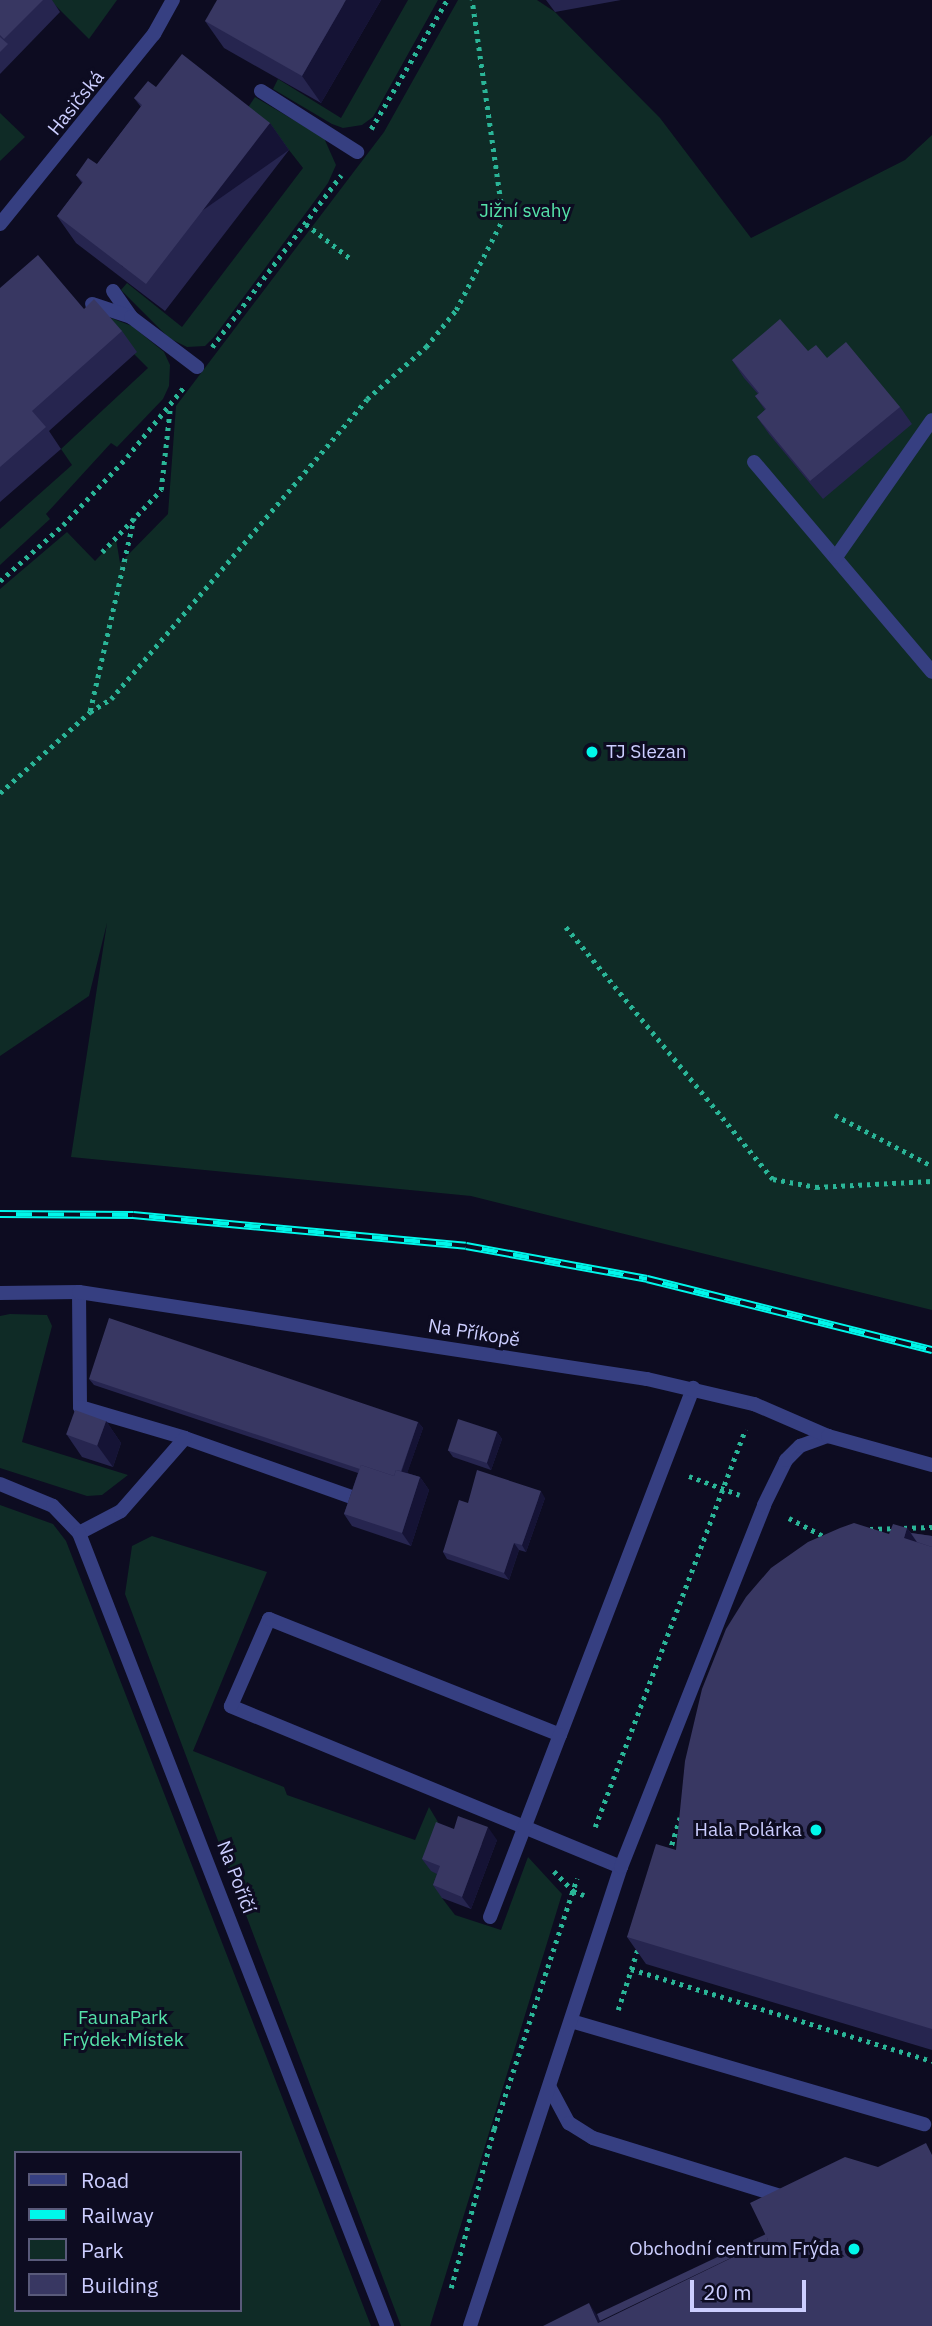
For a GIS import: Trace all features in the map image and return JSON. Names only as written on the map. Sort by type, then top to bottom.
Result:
[{"type":"street","name":"Hasičská","points":[[0,224],[130,66],[173,0]]},
{"type":"street","points":[[261,91],[357,152]]},
{"type":"street","points":[[113,291],[131,317],[197,367]]},
{"type":"street","points":[[92,304],[131,317]]},
{"type":"street","points":[[836,557],[932,420]]},
{"type":"street","points":[[754,462],[932,672]]},
{"type":"street","points":[[79,1292],[80,1407],[185,1438],[352,1497]]},
{"type":"street","name":"Na Příkopě","points":[[0,1293],[79,1292],[693,1388],[754,1404],[828,1436],[932,1465]]},
{"type":"street","points":[[490,1917],[693,1388]]},
{"type":"street","points":[[470,2326],[621,1867],[786,1460],[800,1446],[828,1436]]},
{"type":"street","points":[[79,1532],[121,1511],[185,1438]]},
{"type":"street","name":"Na Poříčí","points":[[0,1484],[53,1506],[79,1532],[387,2326]]},
{"type":"street","points":[[560,1735],[269,1619],[231,1706],[584,1856],[621,1867]]},
{"type":"street","points":[[570,2021],[924,2124]]},
{"type":"street","points":[[550,2088],[569,2123],[593,2138],[800,2202]]},
{"type":"path","points":[[0,581],[63,525],[170,407],[357,152],[447,0]]},
{"type":"path","points":[[0,793],[90,712],[111,699],[367,399],[426,347],[456,310],[503,219],[472,0]]},
{"type":"path","points":[[306,224],[351,260]]},
{"type":"path","points":[[102,552],[161,490],[170,407]]},
{"type":"path","points":[[90,712],[134,518]]},
{"type":"path","points":[[566,927],[773,1179],[816,1187],[932,1181]]},
{"type":"path","points":[[835,1115],[932,1166]]},
{"type":"path","points":[[861,1531],[891,1525],[932,1527]]},
{"type":"path","points":[[825,1550],[834,1542]]},
{"type":"path","points":[[668,1856],[684,1805]]},
{"type":"path","points":[[522,1830],[573,1891],[610,1905]]},
{"type":"path","points":[[611,2033],[639,1944]]},
{"type":"path","points":[[631,1969],[932,2062]]},
{"type":"green space","points":[[50,0],[117,0],[89,39]]},
{"type":"green space","points":[[408,0],[438,0],[373,117],[362,125],[343,128],[332,124],[273,89],[278,79],[341,118]]},
{"type":"green space","name":"TJ Slezan","points":[[458,0],[537,0],[555,12],[660,118],[751,238],[905,160],[932,135],[932,1310],[471,1196],[71,1157],[107,923],[89,996],[0,1056],[0,589],[67,532],[95,561],[116,539],[120,563],[168,514],[176,406],[384,132]]},
{"type":"green space","points":[[255,97],[324,138],[336,165],[328,183],[214,337],[205,346],[187,347],[169,338],[121,290],[127,283],[182,327],[303,168],[289,150],[243,115]]},
{"type":"green space","points":[[0,113],[25,137],[0,161]]},
{"type":"green space","points":[[90,310],[132,326],[164,352],[170,365],[169,386],[163,399],[117,447],[111,443],[46,514],[50,519],[0,565],[0,529],[72,465],[61,449],[148,368]]},
{"type":"green space","points":[[47,1315],[52,1326],[22,1442],[128,1475],[102,1495],[87,1496],[0,1468],[0,1316]]},
{"type":"green space","name":"FaunaPark Frýdek-Místek","points":[[0,1505],[53,1524],[66,1541],[371,2326],[0,2326]]},
{"type":"green space","points":[[152,1536],[267,1572],[193,1751],[284,1787],[287,1795],[415,1840],[429,1807],[445,1834],[449,1878],[442,1898],[455,1915],[501,1930],[528,1857],[562,1894],[430,2326],[401,2326],[125,1594],[132,1546]]},
{"type":"building","points":[[0,0],[43,0],[4,39],[0,35]]},
{"type":"building","points":[[217,0],[346,0],[302,76],[205,21]]},
{"type":"building","points":[[0,37],[8,44],[0,52]]},
{"type":"building","points":[[182,54],[270,123],[146,284],[57,216],[83,182],[76,175],[88,158],[97,164],[142,105],[134,98],[148,81],[156,87]]},
{"type":"building","points":[[38,255],[84,309],[94,299],[122,331],[32,411],[46,427],[0,467],[0,288]]},
{"type":"building","points":[[780,319],[808,351],[816,345],[827,358],[846,342],[900,407],[810,481],[757,417],[766,409],[755,396],[759,393],[732,360]]},
{"type":"building","points":[[109,1318],[418,1422],[401,1471],[396,1470],[394,1476],[361,1465],[360,1469],[89,1379]]},
{"type":"building","points":[[75,1410],[106,1421],[97,1446],[66,1434]]},
{"type":"building","points":[[458,1419],[497,1432],[487,1463],[448,1450]]},
{"type":"building","points":[[361,1465],[394,1476],[396,1470],[420,1477],[402,1533],[344,1514]]},
{"type":"building","points":[[477,1470],[541,1491],[522,1545],[514,1543],[504,1573],[443,1552],[459,1500],[468,1503]]},
{"type":"building","name":"Hala Polárka","points":[[854,1523],[889,1534],[893,1524],[907,1528],[904,1538],[932,1547],[932,2029],[627,1937],[656,1844],[676,1850],[685,1761],[702,1689],[726,1629],[746,1597],[771,1568],[808,1542]]},
{"type":"building","points":[[911,1533],[932,1536],[932,1547],[917,1542]]},
{"type":"building","points":[[458,1816],[488,1827],[462,1897],[433,1885],[440,1866],[422,1859],[436,1822],[454,1829]]},
{"type":"building","name":"Obchodní centrum Frýda","points":[[926,2143],[932,2155],[932,2326],[543,2326],[589,2303],[598,2323],[768,2240],[750,2203],[845,2157],[878,2167]]},
{"type":"building","points":[[766,2234],[768,2240],[600,2321],[597,2314]]},
{"type":"railway","points":[[0,1214],[133,1215],[466,1246],[647,1279],[932,1350]]},
{"type":"place","name":"TJ Slezan","points":[[592,752]]},
{"type":"place","name":"Hala Polárka","points":[[816,1830]]},
{"type":"place","name":"Obchodní centrum Frýda","points":[[854,2249]]},
{"type":"park label","name":"Jižní svahy","points":[[525,211]]}]
